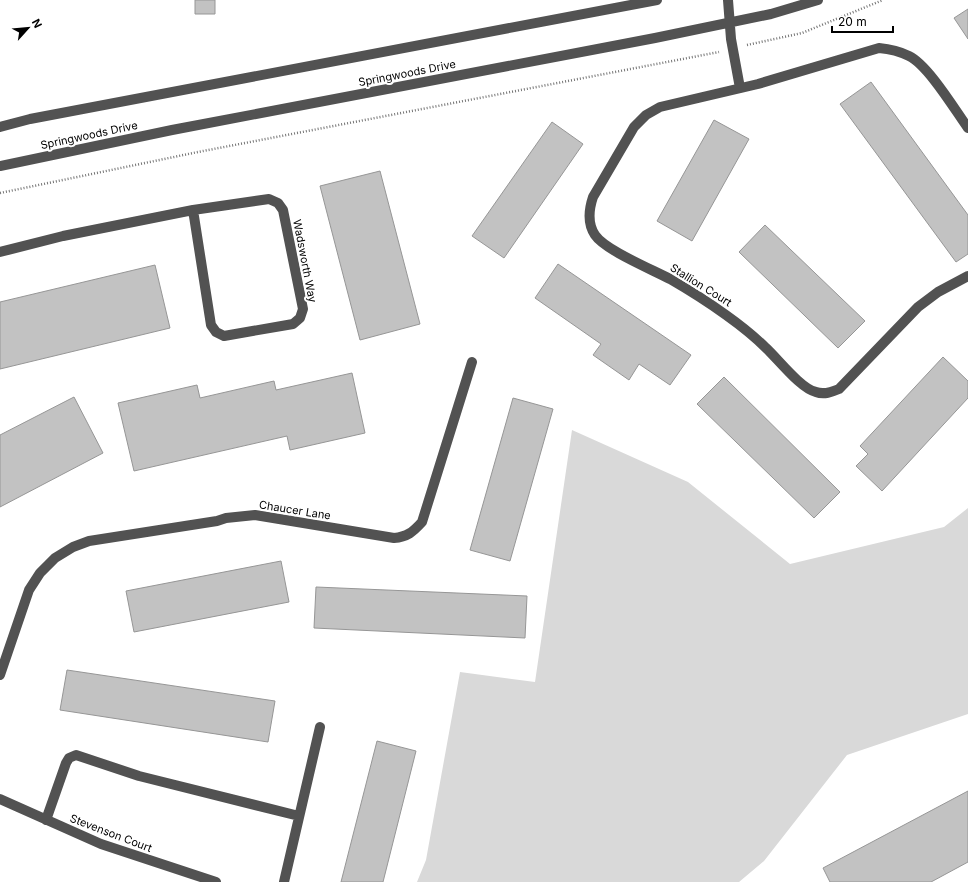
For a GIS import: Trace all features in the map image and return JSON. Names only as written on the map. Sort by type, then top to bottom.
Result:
[{"type":"street","points":[[0,127],[30,119],[657,0]]},
{"type":"street","points":[[728,0],[733,49],[740,88]]},
{"type":"street","name":"Springwoods Drive","points":[[0,166],[172,130],[647,40],[771,14],[818,0]]},
{"type":"street","name":"Stallion Court","points":[[968,128],[924,67],[911,56],[896,50],[879,48],[758,84],[660,107],[646,115],[634,127],[593,197],[589,221],[594,234],[603,244],[670,279],[727,316],[765,347],[805,387],[816,392],[828,393],[839,389],[918,307],[938,292],[968,276]]},
{"type":"street","name":"Wadsworth Way","points":[[0,252],[63,236],[194,210],[269,199],[278,203],[283,210],[303,309],[300,318],[293,324],[224,336],[216,332],[210,325],[194,210]]},
{"type":"street","name":"Chaucer Lane","points":[[0,675],[29,590],[40,573],[55,558],[73,547],[89,541],[217,521],[226,518],[255,515],[394,538],[403,537],[414,532],[422,522],[472,362]]},
{"type":"street","points":[[284,882],[320,727]]},
{"type":"street","points":[[46,820],[66,763],[69,758],[76,755],[139,776],[299,816]]},
{"type":"street","name":"Stevenson Court","points":[[0,800],[101,844],[216,882]]},
{"type":"path","points":[[0,193],[206,151],[733,49],[802,33],[883,0]]},
{"type":"shaded area","points":[[572,430],[688,482],[790,564],[944,527],[968,508],[968,714],[847,755],[764,861],[739,882],[417,882],[426,860],[460,672],[535,682]]},
{"type":"building","points":[[195,0],[215,0],[215,14],[195,14]]},
{"type":"building","points":[[968,9],[968,39],[954,18]]},
{"type":"building","points":[[871,82],[968,215],[968,254],[956,262],[840,104]]},
{"type":"building","points":[[714,120],[749,139],[692,241],[657,221]]},
{"type":"building","points":[[552,122],[583,144],[504,258],[472,236]]},
{"type":"building","points":[[380,171],[420,324],[360,340],[320,186]]},
{"type":"building","points":[[765,225],[865,321],[838,348],[739,252]]},
{"type":"building","points":[[558,264],[691,355],[670,385],[639,364],[629,380],[593,355],[601,344],[535,298]]},
{"type":"building","points":[[155,265],[170,328],[0,369],[0,302]]},
{"type":"building","points":[[943,357],[968,381],[968,398],[882,491],[856,466],[868,454],[860,446]]},
{"type":"building","points":[[352,373],[365,433],[290,450],[287,436],[134,471],[118,403],[197,385],[200,398],[274,381],[276,390]]},
{"type":"building","points":[[724,377],[840,492],[814,518],[697,404]]},
{"type":"building","points":[[74,397],[103,453],[0,507],[0,435]]},
{"type":"building","points":[[513,398],[553,409],[510,561],[470,550]]},
{"type":"building","points":[[281,561],[289,602],[134,632],[126,591]]},
{"type":"building","points":[[316,587],[527,596],[525,638],[314,628]]},
{"type":"building","points":[[67,670],[275,701],[268,742],[60,710]]},
{"type":"building","points":[[377,741],[416,751],[383,882],[341,882]]},
{"type":"building","points":[[968,791],[968,862],[931,882],[830,882],[823,868]]}]
